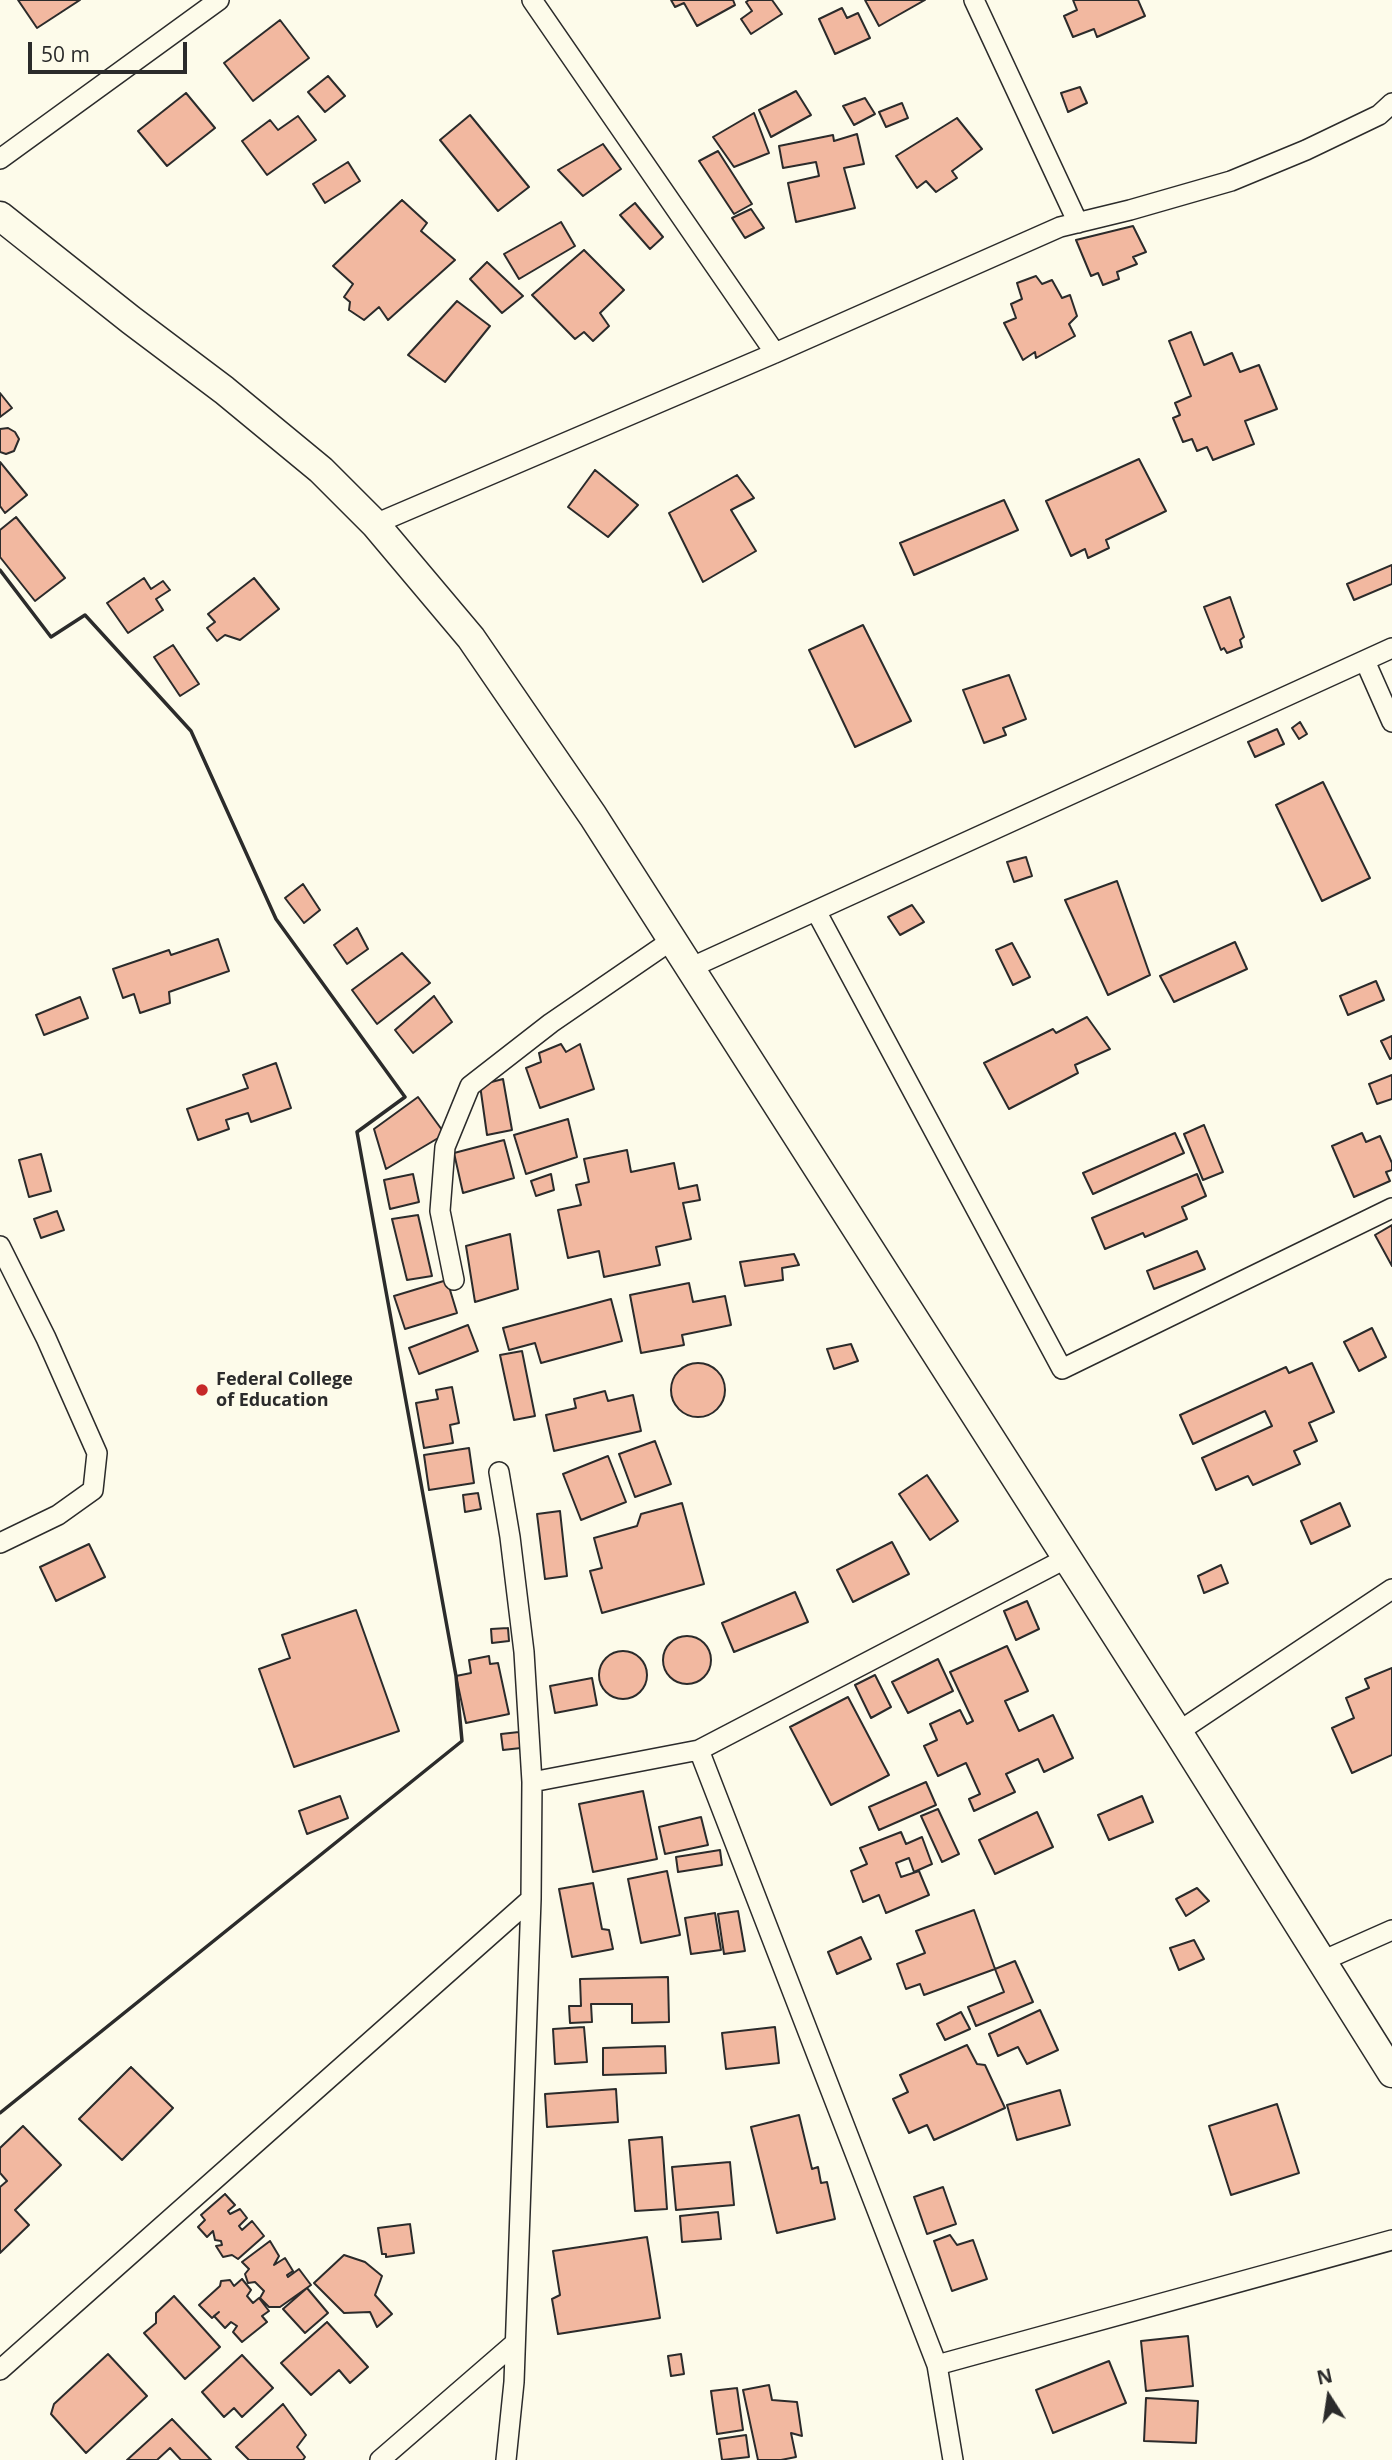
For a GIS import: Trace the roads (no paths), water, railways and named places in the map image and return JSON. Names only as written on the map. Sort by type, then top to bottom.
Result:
[{"type":"main road","points":[[0,215],[131,320],[225,390],[321,470],[375,524],[464,628],[506,686],[690,968],[1065,1559],[1178,1732],[1392,2073]]},
{"type":"street","points":[[0,159],[219,0]]},
{"type":"street","points":[[532,0],[775,353]]},
{"type":"street","points":[[974,0],[1078,223]]},
{"type":"street","points":[[375,524],[775,353],[1060,227],[1231,181],[1306,150],[1379,115],[1392,103]]},
{"type":"street","points":[[690,968],[1392,648]]},
{"type":"street","points":[[1364,661],[1392,722]]},
{"type":"street","points":[[817,911],[1062,1369],[1392,1208]]},
{"type":"street","points":[[454,1280],[440,1210],[444,1147],[470,1086],[551,1023],[672,940]]},
{"type":"street","points":[[0,1246],[46,1338],[97,1453],[93,1490],[58,1516],[0,1543]]},
{"type":"street","points":[[499,1472],[524,1652],[532,1782],[531,1899],[515,2343],[506,2460]]},
{"type":"street","points":[[532,1782],[699,1750],[1065,1559]]},
{"type":"street","points":[[1178,1732],[1392,1589]]},
{"type":"street","points":[[699,1750],[937,2365],[953,2460]]},
{"type":"street","points":[[0,2370],[531,1899]]},
{"type":"street","points":[[1322,1961],[1392,1930]]},
{"type":"street","points":[[937,2365],[1392,2240]]},
{"type":"street","points":[[380,2460],[515,2343]]},
{"type":"place","name":"Federal College of Education","points":[[202,1390]]}]
